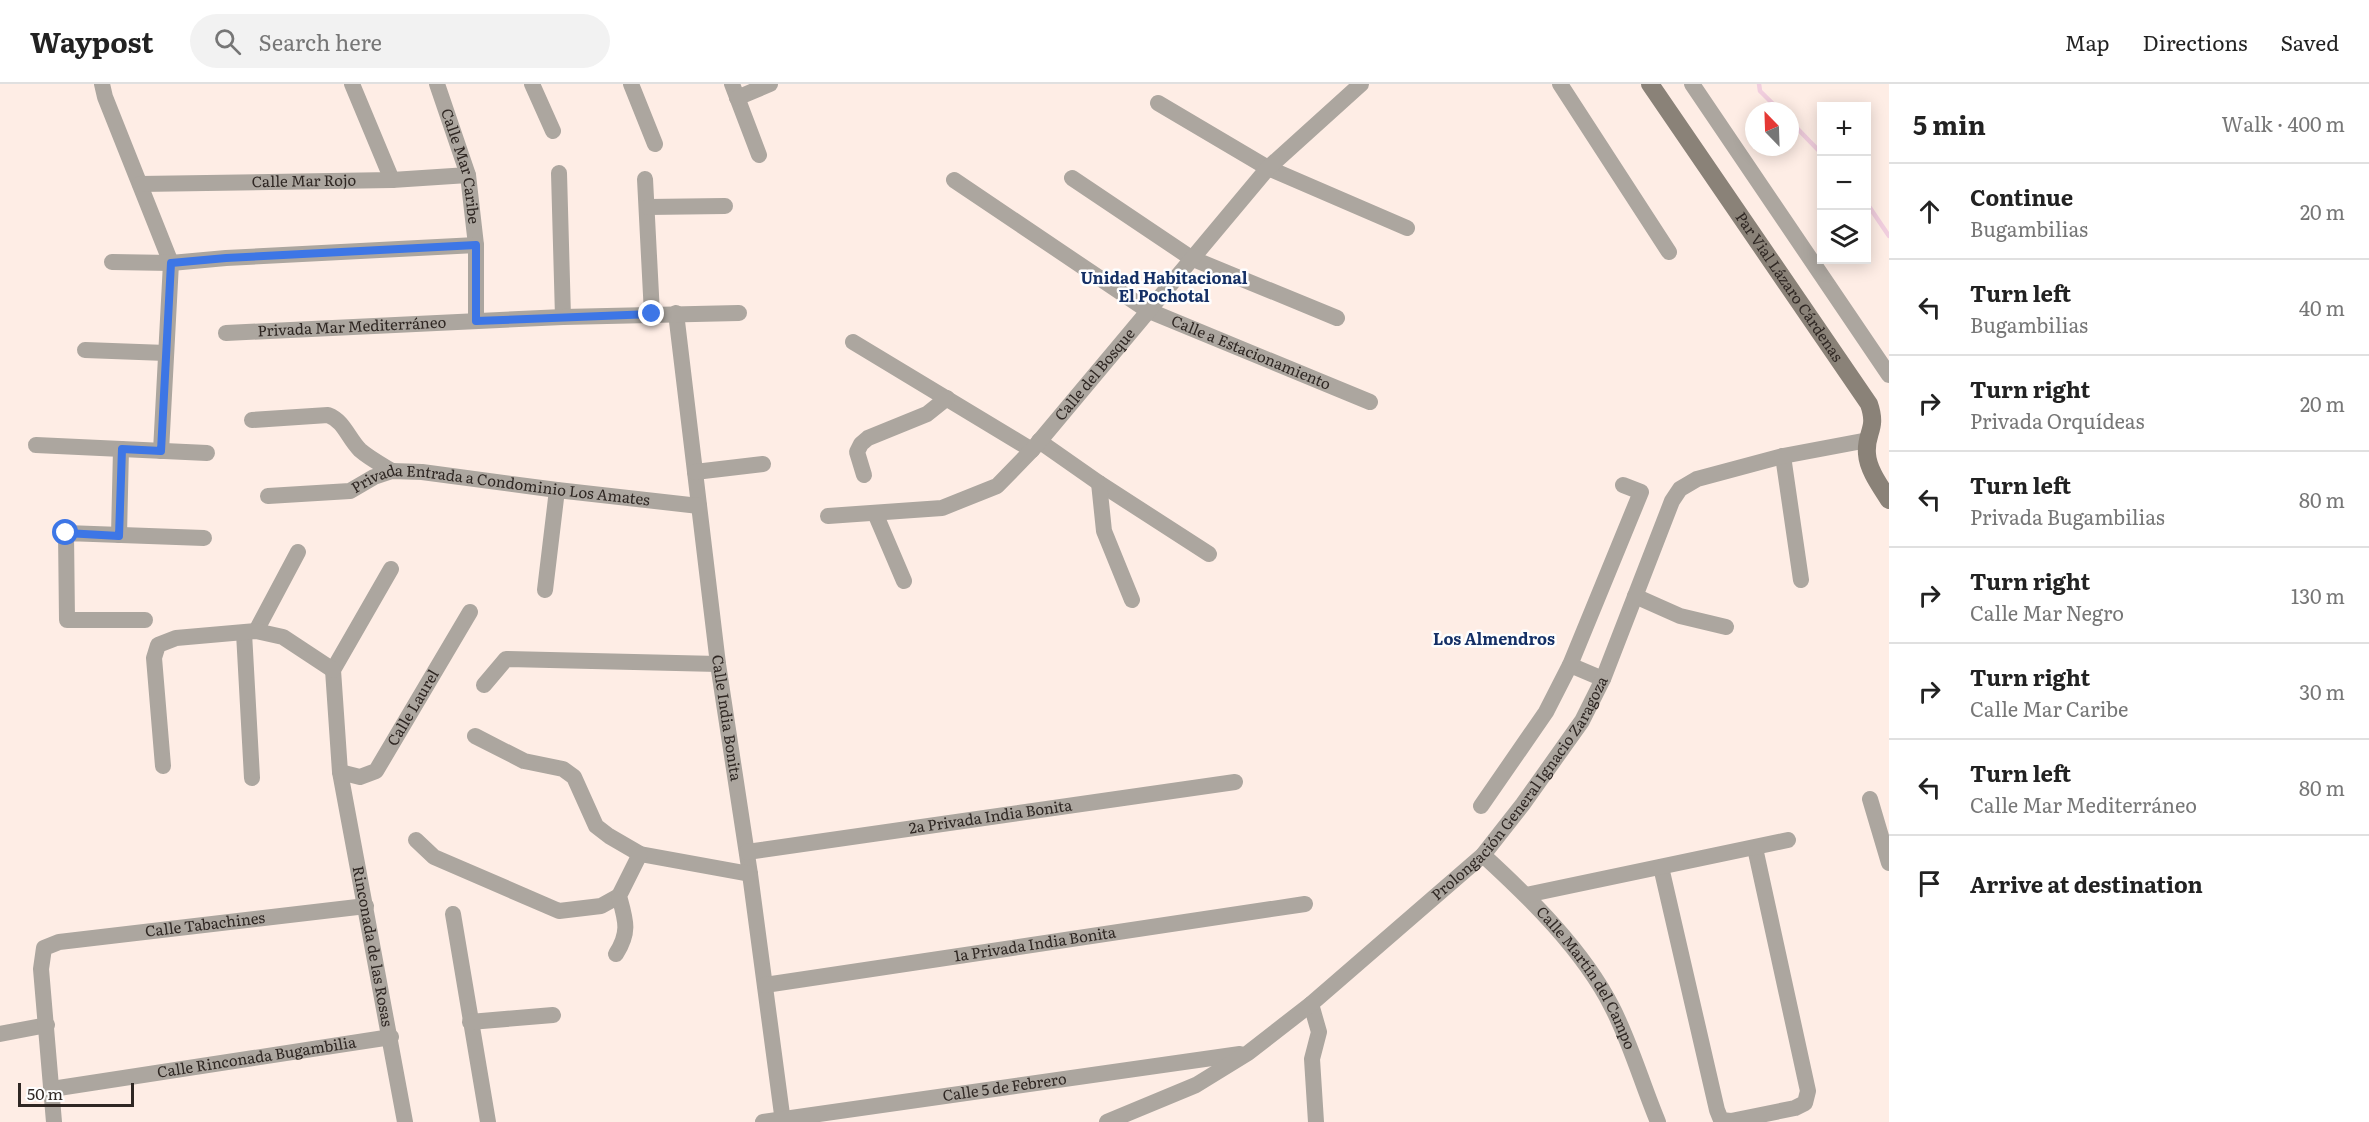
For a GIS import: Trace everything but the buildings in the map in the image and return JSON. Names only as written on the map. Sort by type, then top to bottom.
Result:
[{"type":"street","points":[[102,84],[105,98],[171,263],[161,451]]},
{"type":"street","points":[[352,84],[392,180]]},
{"type":"street","name":"Calle Mar Caribe","points":[[436,84],[468,175],[476,245],[476,321]]},
{"type":"street","points":[[532,84],[553,131]]},
{"type":"street","points":[[631,84],[655,144]]},
{"type":"street","points":[[759,155],[735,91],[770,84]]},
{"type":"street","name":"Calle del Bosque","points":[[828,516],[942,508],[997,486],[1035,445],[1268,168],[1361,84]]},
{"type":"street","points":[[1560,84],[1669,252]]},
{"type":"street","name":"Par Vial Lázaro Cárdenas","points":[[1650,84],[1869,404],[1873,426],[1868,440],[1867,455],[1874,474],[1889,500]]},
{"type":"street","points":[[1692,84],[1889,375]]},
{"type":"street","points":[[1158,103],[1268,168],[1407,228]]},
{"type":"street","points":[[559,173],[563,317]]},
{"type":"street","name":"Calle Mar Rojo","points":[[140,184],[392,180],[468,175]]},
{"type":"street","points":[[1072,178],[1191,258],[1337,318]]},
{"type":"street","points":[[645,179],[652,314]]},
{"type":"street","name":"Calle a Estacionamiento","points":[[954,180],[1147,310],[1370,402]]},
{"type":"street","points":[[648,207],[725,206]]},
{"type":"street","points":[[112,262],[171,263],[476,245]]},
{"type":"street","points":[[676,313],[739,313]]},
{"type":"street","name":"Privada Mar Mediterráneo","points":[[226,333],[676,313]]},
{"type":"street","name":"Calle India Bonita","points":[[676,313],[718,664],[747,852],[783,1120]]},
{"type":"street","points":[[853,342],[947,398],[1035,445],[1099,483],[1209,554]]},
{"type":"street","points":[[85,350],[166,353]]},
{"type":"street","points":[[864,475],[857,452],[861,444],[868,438],[927,414],[947,398]]},
{"type":"street","points":[[252,420],[328,416],[338,419],[352,441],[363,452],[392,471]]},
{"type":"street","name":"Prolongación General Ignacio Zaragoza","points":[[1107,1122],[1196,1085],[1248,1053],[1311,1004],[1483,855],[1523,804],[1582,721],[1603,679],[1672,501],[1680,489],[1697,478],[1783,456],[1868,440]]},
{"type":"street","points":[[36,445],[207,453]]},
{"type":"street","points":[[119,536],[122,449]]},
{"type":"street","points":[[1783,456],[1801,580]]},
{"type":"street","points":[[695,472],[764,464]]},
{"type":"street","name":"Privada Entrada a Condominio Los Amates","points":[[268,496],[350,491],[374,477],[392,471],[422,472],[699,506]]},
{"type":"street","points":[[1099,483],[1104,531],[1132,600]]},
{"type":"street","points":[[1481,806],[1546,712],[1570,665],[1641,492],[1623,485]]},
{"type":"street","points":[[545,590],[557,490]]},
{"type":"street","points":[[875,513],[904,581]]},
{"type":"street","points":[[144,620],[67,620],[66,533],[204,538]]},
{"type":"street","points":[[252,777],[250,632],[298,552]]},
{"type":"street","points":[[163,766],[154,658],[158,645],[176,638],[250,632],[283,637],[333,670],[391,569]]},
{"type":"street","points":[[1635,596],[1680,616],[1726,627]]},
{"type":"street","name":"Calle Laurel","points":[[340,772],[360,777],[376,771],[470,612]]},
{"type":"street","points":[[484,685],[506,659],[718,664]]},
{"type":"street","points":[[1570,665],[1603,679]]},
{"type":"street","name":"Rinconada de las Rosas","points":[[333,670],[340,772],[405,1122]]},
{"type":"street","points":[[475,736],[524,761],[563,770],[574,777],[596,826],[640,854],[750,874]]},
{"type":"street","name":"2a Privada India Bonita","points":[[747,852],[1235,782]]},
{"type":"street","points":[[1870,799],[1889,863]]},
{"type":"street","points":[[416,840],[434,857],[559,911],[601,906],[619,896],[640,854]]},
{"type":"street","points":[[1526,895],[1788,840]]},
{"type":"street","points":[[1661,867],[1716,1110],[1721,1120],[1742,1119],[1795,1108],[1805,1103],[1808,1091],[1755,848]]},
{"type":"street","name":"Calle Martín del Campo","points":[[1483,855],[1526,895],[1574,950],[1612,1006],[1658,1122]]},
{"type":"street","points":[[616,954],[626,939],[626,921],[619,896]]},
{"type":"street","name":"1a Privada India Bonita","points":[[765,985],[1305,904]]},
{"type":"street","name":"Calle Tabachines","points":[[47,1025],[41,969],[44,948],[59,942],[366,906]]},
{"type":"street","points":[[453,914],[488,1122]]},
{"type":"street","points":[[1311,1004],[1319,1032],[1312,1059],[1316,1122]]},
{"type":"street","points":[[470,1022],[553,1015]]},
{"type":"street","points":[[0,1034],[47,1025],[54,1122]]},
{"type":"street","name":"Calle Rinconada Bugambilia","points":[[52,1089],[391,1037]]},
{"type":"street","name":"Calle 5 de Febrero","points":[[763,1122],[1248,1053]]},
{"type":"waterway","points":[[1759,84],[1760,91],[1771,102]]},
{"type":"waterway","points":[[1799,130],[1817,149]]},
{"type":"waterway","points":[[1871,209],[1889,236]]},
{"type":"district","name":"Unidad Habitacional El Pochotal","points":[[1164,287]]},
{"type":"district","name":"Los Almendros","points":[[1494,639]]},
{"type":"route","points":[[66,533],[119,536],[122,449],[161,451],[171,263],[476,245],[476,321],[652,314]]}]
